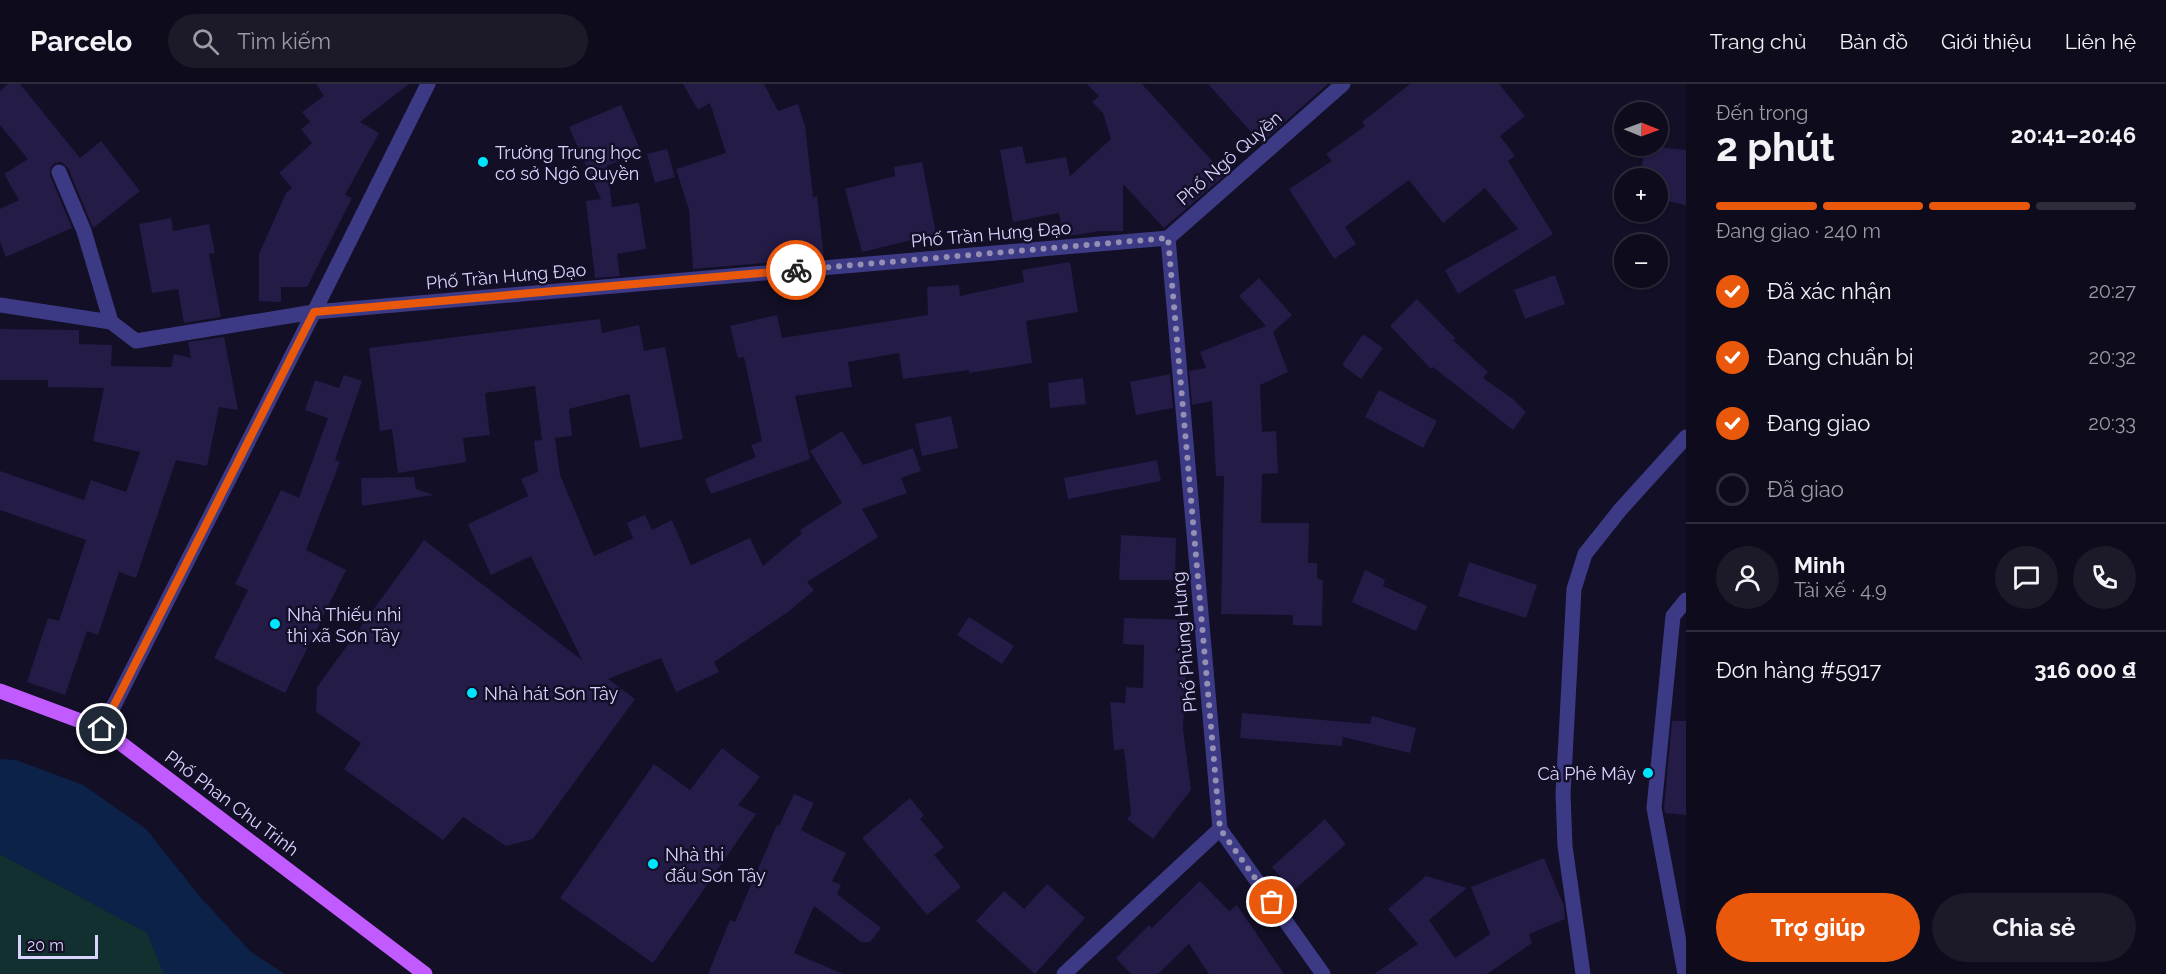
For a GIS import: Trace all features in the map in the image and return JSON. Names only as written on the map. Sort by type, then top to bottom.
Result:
[{"type":"main road","name":"Phố Phan Chu Trinh","points":[[0,691],[102,729],[424,974]]},
{"type":"street","points":[[102,729],[428,84]]},
{"type":"street","name":"Phố Ngô Quyền","points":[[1168,238],[1343,84]]},
{"type":"street","points":[[0,305],[111,322],[84,231],[59,172]]},
{"type":"street","name":"Phố Trần Hưng Đạo","points":[[111,322],[136,341],[314,312],[1168,238]]},
{"type":"street","name":"Phố Phùng Hưng","points":[[1168,238],[1220,829]]},
{"type":"street","points":[[1583,974],[1565,846],[1563,794],[1574,589],[1585,554],[1620,510],[1686,437]]},
{"type":"street","points":[[1684,974],[1654,808],[1673,616],[1686,600]]},
{"type":"street","points":[[1064,974],[1220,829],[1323,974]]},
{"type":"green space","points":[[0,854],[148,933],[164,974],[0,974]]},
{"type":"water","points":[[0,759],[16,760],[83,785],[146,829],[201,898],[251,952],[285,974],[164,974],[147,933],[0,854]]},
{"type":"building","points":[[8,84],[20,84],[80,158],[101,141],[140,191],[93,228],[68,168],[61,162],[55,163],[51,167],[50,175],[72,228],[6,257],[0,242],[0,209],[19,200],[4,174],[28,159],[0,125],[0,91]]},
{"type":"building","points":[[316,84],[409,84],[360,122],[379,133],[345,195],[352,198],[307,287],[281,287],[281,302],[259,301],[259,254],[286,193],[292,188],[279,173],[312,143],[301,129],[310,122],[302,112],[324,96]]},
{"type":"building","points":[[683,84],[764,84],[778,111],[798,104],[805,126],[813,197],[817,196],[824,258],[693,269],[689,210],[676,169],[726,153],[710,103],[698,110]]},
{"type":"building","points":[[1087,84],[1142,84],[1225,175],[1164,228],[1123,184],[1123,231],[1100,231],[1063,237],[1059,213],[1013,222],[1000,150],[1022,146],[1026,164],[1066,157],[1070,176],[1111,139],[1103,113],[1092,102],[1099,96]]},
{"type":"building","points":[[1208,84],[1328,84],[1261,143]]},
{"type":"building","points":[[1410,84],[1499,84],[1525,116],[1500,136],[1515,156],[1508,161],[1553,234],[1458,294],[1445,270],[1518,229],[1485,188],[1443,223],[1409,180],[1345,227],[1356,244],[1334,259],[1289,189],[1332,161],[1326,154],[1365,126],[1362,122]]},
{"type":"building","points":[[621,105],[641,151],[607,166],[612,207],[639,203],[646,249],[617,254],[620,276],[595,278],[586,201],[601,199],[569,127]]},
{"type":"building","points":[[1668,148],[1686,150],[1686,205],[1668,201],[1668,168],[1641,168],[1644,156],[1668,156]]},
{"type":"building","points":[[667,149],[675,177],[655,183],[647,154]]},
{"type":"building","points":[[922,162],[936,234],[862,252],[845,189],[895,176],[894,167]]},
{"type":"building","points":[[171,218],[173,231],[209,224],[215,253],[209,254],[221,317],[184,323],[178,289],[152,293],[139,224]]},
{"type":"building","points":[[1070,262],[1078,312],[1026,321],[1032,363],[969,373],[969,370],[903,379],[899,353],[848,362],[852,387],[795,396],[810,459],[711,494],[705,479],[756,457],[751,445],[762,441],[744,357],[738,358],[730,326],[777,315],[782,338],[928,315],[927,287],[959,285],[960,296],[1024,282],[1022,270]]},
{"type":"building","points":[[1555,275],[1565,304],[1525,319],[1514,290]]},
{"type":"building","points":[[1259,278],[1292,315],[1273,332],[1288,372],[1260,385],[1262,432],[1276,431],[1278,473],[1262,474],[1261,523],[1309,523],[1308,563],[1317,563],[1317,579],[1323,580],[1322,626],[1293,625],[1293,615],[1221,614],[1224,476],[1216,476],[1212,401],[1192,405],[1189,371],[1206,368],[1200,352],[1266,326],[1239,296]]},
{"type":"building","points":[[1417,299],[1456,339],[1453,340],[1488,372],[1483,378],[1513,399],[1526,412],[1513,430],[1433,367],[1431,369],[1390,326]]},
{"type":"building","points":[[600,319],[602,333],[639,325],[644,351],[665,347],[683,439],[640,448],[629,394],[569,409],[572,436],[555,438],[560,475],[594,556],[633,538],[627,523],[645,515],[652,530],[672,520],[691,565],[750,538],[763,566],[802,533],[800,530],[842,503],[810,451],[842,431],[863,465],[913,448],[921,471],[901,478],[907,493],[862,509],[878,537],[807,582],[814,590],[788,612],[714,662],[719,672],[676,692],[661,658],[608,679],[635,699],[533,839],[506,846],[463,817],[443,840],[344,769],[361,743],[316,712],[317,687],[424,540],[582,660],[531,556],[491,575],[468,524],[528,496],[521,479],[538,472],[534,441],[542,440],[535,386],[485,393],[490,435],[463,438],[466,462],[398,473],[392,429],[380,431],[369,348]]},
{"type":"building","points":[[0,329],[79,330],[79,344],[112,345],[111,366],[171,367],[174,354],[191,358],[188,342],[224,337],[238,410],[219,407],[207,466],[176,460],[136,578],[119,572],[98,635],[87,631],[65,695],[27,682],[48,618],[59,621],[86,540],[0,510],[0,471],[84,500],[91,480],[126,492],[140,452],[93,441],[104,388],[48,387],[48,380],[0,380]]},
{"type":"building","points":[[1363,334],[1383,348],[1361,379],[1342,365]]},
{"type":"building","points":[[1170,374],[1173,408],[1136,415],[1130,382]]},
{"type":"building","name":"Nhà Thiếu nhi thị xã Sơn Tây","points":[[344,375],[362,381],[335,460],[340,462],[306,550],[346,570],[285,693],[214,658],[248,590],[235,584],[281,490],[299,498],[328,418],[305,410],[315,380],[339,388]]},
{"type":"building","points":[[1083,378],[1086,404],[1050,408],[1048,383]]},
{"type":"building","points":[[1379,390],[1437,421],[1423,448],[1365,417]]},
{"type":"building","points":[[951,416],[958,448],[922,456],[915,424]]},
{"type":"building","points":[[1157,460],[1161,481],[1068,499],[1064,478]]},
{"type":"building","points":[[414,477],[416,489],[434,495],[362,506],[361,478]]},
{"type":"building","points":[[1121,535],[1176,538],[1175,580],[1119,580]]},
{"type":"building","points":[[1469,562],[1537,585],[1526,618],[1458,596]]},
{"type":"building","points":[[1365,570],[1385,580],[1383,586],[1427,606],[1416,631],[1352,602]]},
{"type":"building","points":[[969,617],[1014,646],[1002,664],[957,635]]},
{"type":"building","points":[[1124,618],[1189,620],[1183,729],[1191,790],[1153,839],[1127,819],[1131,814],[1124,749],[1114,750],[1110,702],[1125,703],[1126,687],[1143,688],[1144,645],[1123,644]]},
{"type":"building","points":[[1242,713],[1370,724],[1372,716],[1416,728],[1410,753],[1343,737],[1342,746],[1240,738]]},
{"type":"building","points":[[1672,721],[1686,721],[1686,815],[1665,813],[1664,808]]},
{"type":"building","name":"Nhà thi đấu Sơn Tây","points":[[722,748],[760,777],[738,805],[756,814],[653,963],[560,898],[654,764],[690,790]]},
{"type":"building","points":[[794,794],[814,803],[801,830],[846,853],[832,881],[841,885],[837,894],[881,928],[870,942],[861,942],[814,906],[794,953],[843,974],[708,974],[730,920],[735,922],[777,825],[779,826]]},
{"type":"building","points":[[910,798],[924,815],[920,819],[944,847],[934,855],[961,887],[927,915],[862,838]]},
{"type":"building","points":[[1325,819],[1346,844],[1293,891],[1272,867]]},
{"type":"building","points":[[1544,858],[1564,906],[1565,919],[1529,934],[1532,943],[1487,974],[1374,974],[1418,944],[1388,909],[1426,876],[1467,888],[1429,920],[1455,958],[1490,934],[1471,887]]},
{"type":"building","points":[[1200,881],[1229,911],[1237,905],[1284,974],[1209,974],[1189,944],[1158,974],[1131,974],[1116,958],[1149,925],[1152,928]]},
{"type":"building","points":[[1047,884],[1085,918],[1035,974],[976,921],[1004,891],[1024,909]]},
{"type":"way so far","points":[[796,270],[1168,238],[1220,829],[1272,902]]},
{"type":"place","name":"Trường Trung học cơ sở Ngô Quyền","points":[[483,162]]},
{"type":"place","name":"Nhà Thiếu nhi thị xã Sơn Tây","points":[[275,624]]},
{"type":"place","name":"Nhà hát Sơn Tây","points":[[472,693]]},
{"type":"place","name":"Cà Phê Mây","points":[[1648,773]]},
{"type":"place","name":"Nhà thi đấu Sơn Tây","points":[[653,864]]},
{"type":"route","points":[[102,729],[314,312],[796,270]]}]
